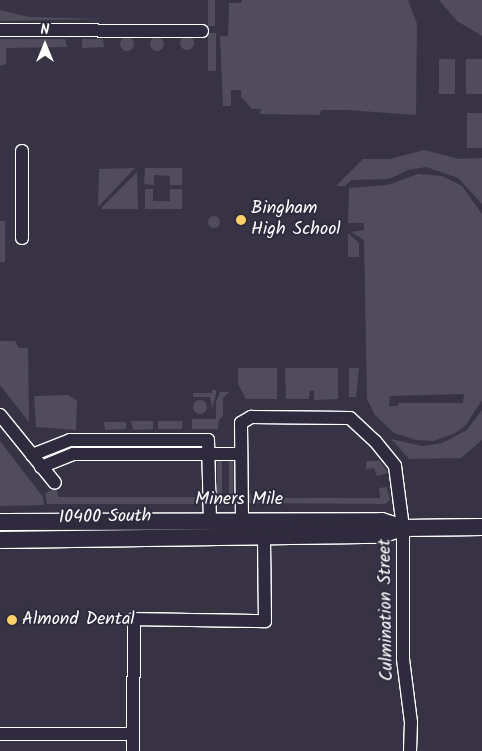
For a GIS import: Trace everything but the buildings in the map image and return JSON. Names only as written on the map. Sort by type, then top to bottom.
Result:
[{"type":"main road","name":"Miners Mile","points":[[211,528],[242,519],[382,520],[403,528]]},
{"type":"main road","name":"Miners Mile","points":[[75,521],[211,528],[264,535],[381,535],[403,528],[482,527]]},
{"type":"main road","name":"10400 South","points":[[0,522],[75,521]]},
{"type":"main road","name":"10400 South","points":[[0,540],[47,544],[211,528]]},
{"type":"street","points":[[0,30],[202,30]]},
{"type":"street","points":[[22,151],[22,238]]},
{"type":"street","points":[[0,415],[55,483]]},
{"type":"street","name":"Culmination Street","points":[[241,454],[241,423],[251,418],[338,416],[350,418],[360,426],[396,466],[403,528],[403,659],[411,722],[410,751]]},
{"type":"street","points":[[32,455],[58,443],[97,440],[206,440],[210,442],[211,528]]},
{"type":"street","points":[[41,467],[73,454],[241,454],[242,519]]},
{"type":"street","points":[[133,751],[134,619],[265,621],[264,535]]},
{"type":"street","points":[[0,734],[133,734]]},
{"type":"shaded area","points":[[208,0],[215,0],[215,26],[208,26]]},
{"type":"shaded area","points":[[242,0],[408,0],[417,24],[416,115],[347,110],[321,110],[320,115],[260,114],[261,109],[252,109],[241,97],[241,90],[231,90],[231,106],[223,106],[220,36],[228,36],[229,3],[242,3]]},
{"type":"shaded area","points":[[439,0],[482,0],[482,36],[457,21]]},
{"type":"shaded area","points":[[0,10],[29,17],[104,19],[0,21]]},
{"type":"shaded area","points":[[208,33],[216,33],[216,71],[208,71]]},
{"type":"shaded area","points":[[187,36],[192,38],[194,43],[192,48],[187,50],[182,48],[180,43],[182,38]]},
{"type":"shaded area","points":[[127,37],[132,39],[134,44],[132,49],[127,51],[122,49],[120,44],[122,39]]},
{"type":"shaded area","points":[[157,37],[162,39],[164,44],[162,49],[157,51],[152,49],[150,44],[152,39]]},
{"type":"shaded area","points":[[0,39],[65,39],[67,47],[6,48],[6,64],[0,66]]},
{"type":"shaded area","points":[[82,39],[103,39],[104,47],[82,48]]},
{"type":"shaded area","points":[[439,59],[455,59],[455,94],[439,94]]},
{"type":"shaded area","points":[[466,59],[482,59],[482,94],[466,94]]},
{"type":"shaded area","points":[[467,113],[482,113],[482,148],[467,148]]},
{"type":"shaded area","points":[[424,150],[459,159],[482,158],[482,204],[458,178],[426,167],[408,170],[389,179],[351,180],[345,186],[336,186],[363,159],[390,159]]},
{"type":"shaded area","points":[[135,168],[99,206],[99,169]]},
{"type":"shaded area","points":[[145,168],[182,168],[182,185],[170,185],[170,176],[154,175],[154,185],[144,184]]},
{"type":"shaded area","points":[[137,172],[138,209],[102,209],[102,207]]},
{"type":"shaded area","points":[[418,174],[442,176],[462,186],[482,214],[482,400],[466,425],[454,434],[433,441],[416,440],[394,433],[375,415],[367,399],[364,240],[351,232],[364,230],[364,223],[348,223],[349,188],[388,185]],"holes":[[[464,394],[463,403],[398,403],[398,406],[389,406],[390,396]]]},
{"type":"shaded area","points":[[145,189],[153,189],[153,201],[170,201],[170,189],[182,189],[182,209],[145,209]]},
{"type":"shaded area","points":[[212,216],[216,216],[220,222],[216,228],[212,228],[208,224],[208,220]]},
{"type":"shaded area","points":[[0,221],[5,221],[5,262],[0,262]]},
{"type":"shaded area","points":[[348,233],[359,243],[359,257],[348,257]]},
{"type":"shaded area","points":[[0,341],[15,341],[19,348],[28,348],[29,422],[0,385]]},
{"type":"shaded area","points":[[238,368],[277,368],[277,399],[246,399],[238,384]]},
{"type":"shaded area","points":[[285,368],[338,368],[338,399],[314,400],[314,391],[310,391],[309,399],[286,399]]},
{"type":"shaded area","points":[[349,368],[359,368],[356,397],[349,397]]},
{"type":"shaded area","points":[[212,390],[216,390],[216,394],[212,408],[210,397],[193,397],[193,393],[212,393]]},
{"type":"shaded area","points":[[220,392],[229,392],[223,398],[223,416],[219,420],[218,429],[192,429],[192,419],[216,419],[216,402]]},
{"type":"shaded area","points":[[68,395],[77,400],[76,430],[36,427],[34,396]]},
{"type":"shaded area","points":[[197,400],[203,400],[207,407],[203,414],[197,414],[193,410],[193,404]]},
{"type":"shaded area","points":[[482,410],[482,440],[461,458],[409,459],[391,439],[423,446],[442,443],[467,430]]},
{"type":"shaded area","points":[[131,421],[153,421],[153,429],[133,430]]},
{"type":"shaded area","points":[[158,421],[182,421],[182,429],[158,429]]},
{"type":"shaded area","points":[[104,422],[126,422],[126,429],[105,430]]},
{"type":"shaded area","points":[[0,441],[43,497],[44,505],[0,506]]},
{"type":"shaded area","points":[[217,460],[222,460],[222,503],[217,503]]},
{"type":"shaded area","points":[[229,460],[233,460],[233,503],[229,503]]},
{"type":"shaded area","points":[[366,461],[380,461],[388,473],[377,476],[374,468],[366,469]]},
{"type":"shaded area","points":[[387,487],[390,500],[385,504],[248,503],[249,489],[252,498],[380,498],[379,488]]},
{"type":"shaded area","points":[[201,488],[203,500],[196,504],[47,504],[45,494],[53,489],[57,490],[58,497],[200,497]]},
{"type":"place","name":"Bingham High School","points":[[241,220]]},
{"type":"place","name":"Almond Dental","points":[[12,620]]}]
